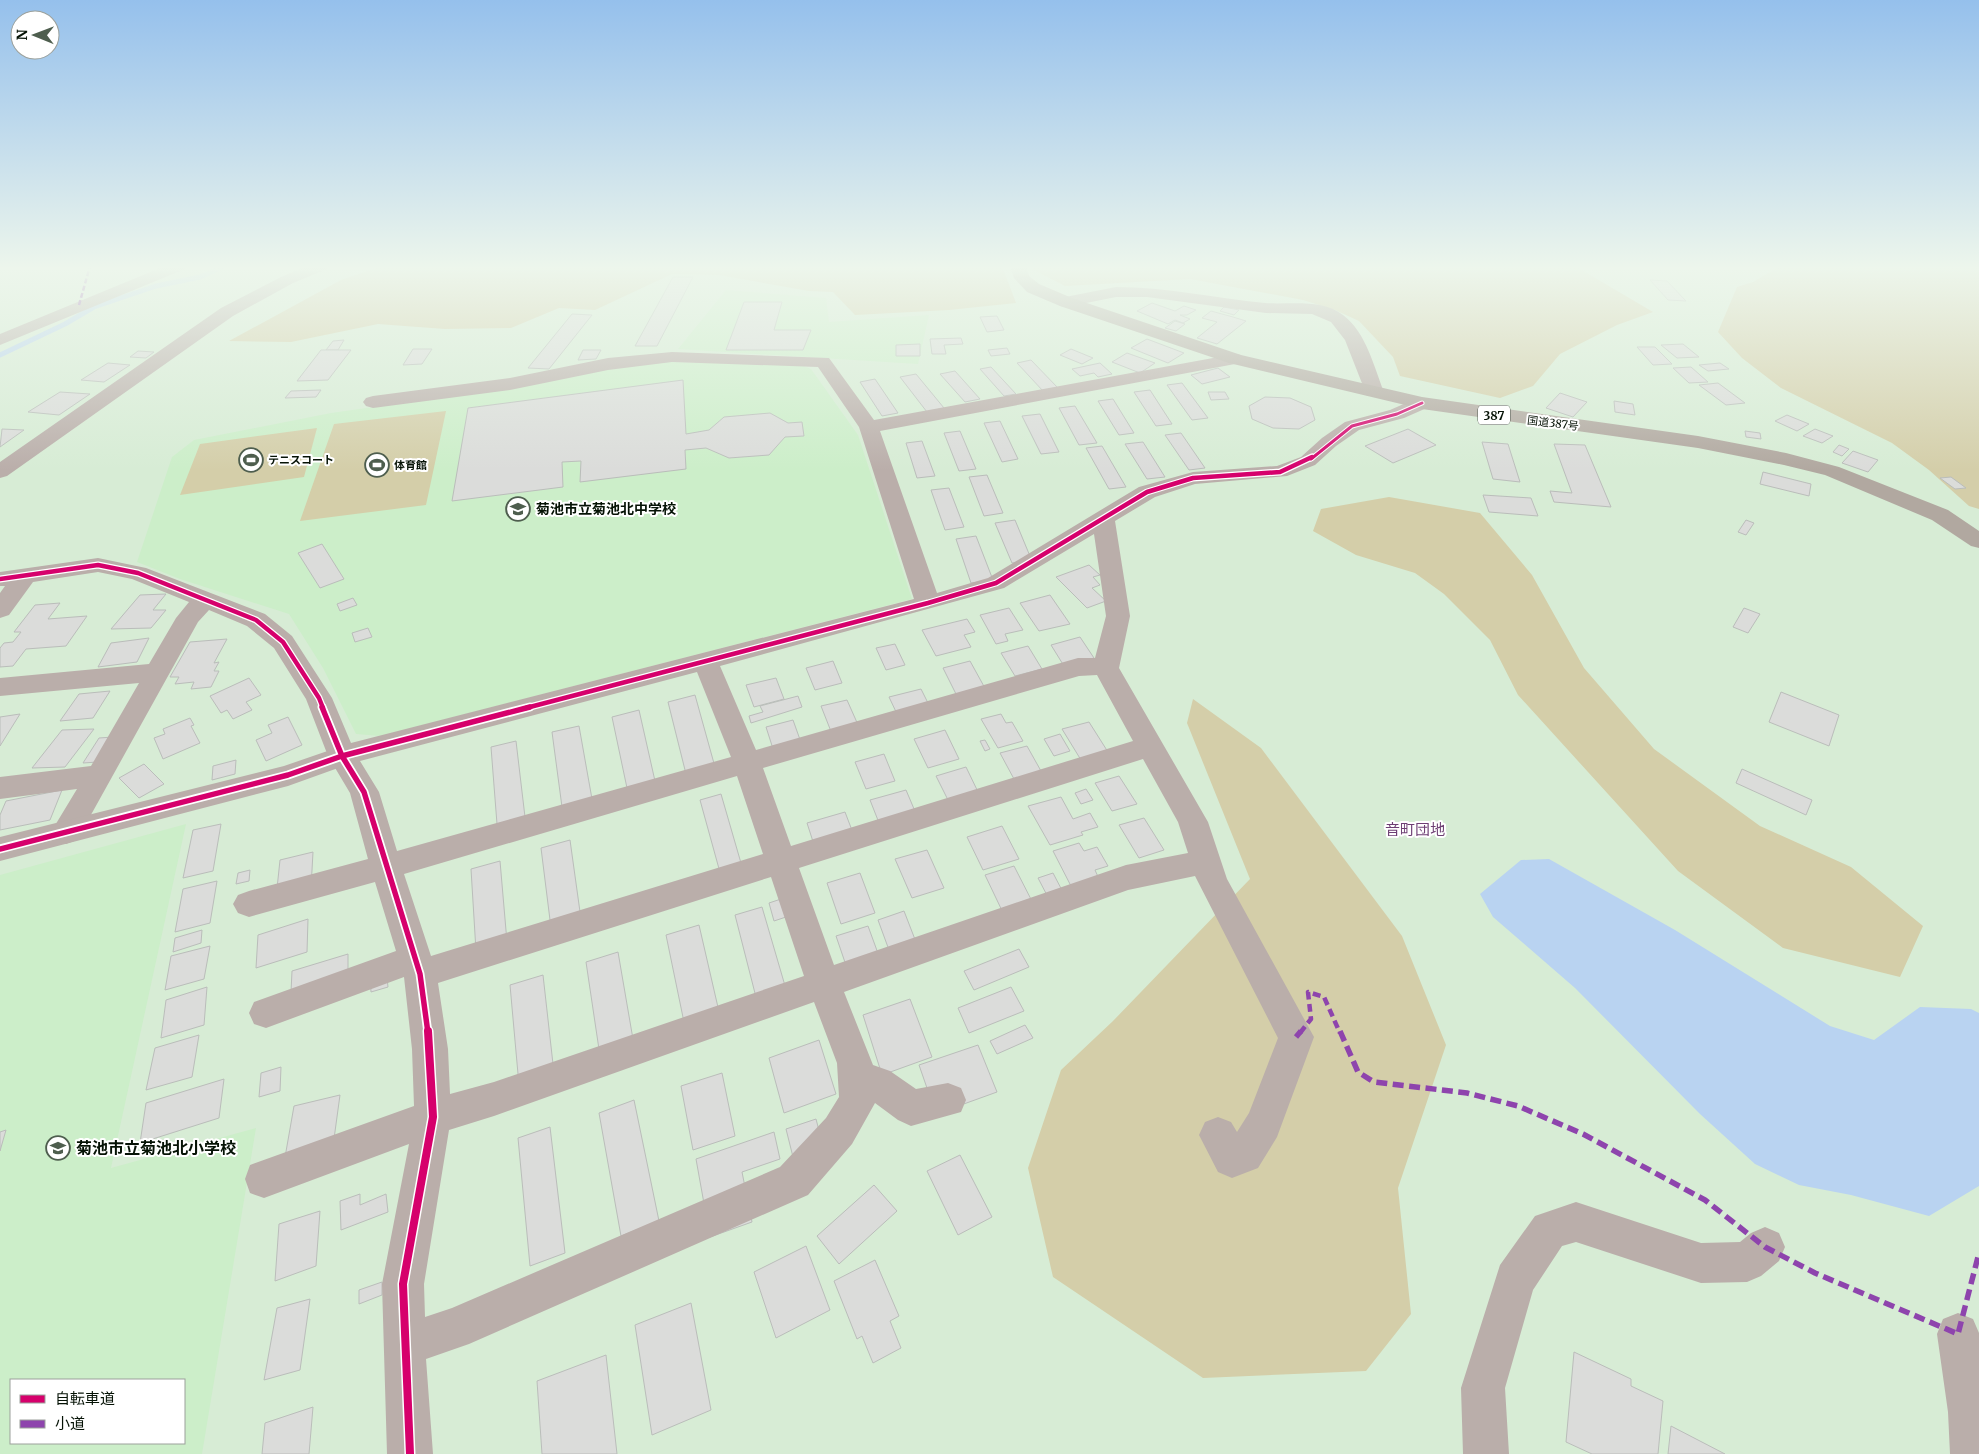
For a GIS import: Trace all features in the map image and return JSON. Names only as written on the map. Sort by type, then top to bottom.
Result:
[{"type":"highway","name":"国道387号","points":[[1160,334],[1235,359],[1422,403],[1698,442],[1832,471],[1940,515],[1979,541]]},
{"type":"street","points":[[0,340],[15,334]]},
{"type":"street","points":[[0,472],[196,334]]},
{"type":"street","points":[[1350,334],[1354,339],[1374,392]]},
{"type":"street","points":[[373,402],[510,384],[608,364],[672,357],[824,362],[869,427],[928,603]]},
{"type":"street","points":[[869,427],[1235,359]]},
{"type":"street","points":[[0,849],[288,775],[342,756],[928,603],[996,583],[1147,492],[1193,478],[1280,472],[1308,461],[1328,442],[1352,426],[1397,414],[1422,403]]},
{"type":"street","points":[[1104,518],[1118,616],[1106,668],[1193,822],[1212,881],[1296,1036],[1264,1124],[1244,1155],[1232,1159],[1218,1135]]},
{"type":"street","points":[[0,579],[98,565],[138,573],[204,601],[256,620],[283,642],[319,698],[342,756],[364,792],[385,867],[418,966],[430,1049],[433,1117],[403,1284],[404,1345],[410,1454]]},
{"type":"street","points":[[0,610],[26,574]]},
{"type":"street","points":[[66,832],[100,776],[188,618],[204,601]]},
{"type":"street","points":[[404,1345],[454,1329],[794,1181],[839,1131],[858,1100],[855,1063],[823,982],[747,762],[705,661]]},
{"type":"street","points":[[249,904],[385,867],[1078,668],[1106,666]]},
{"type":"street","points":[[0,688],[158,672]]},
{"type":"street","points":[[266,1013],[418,966],[782,862],[1151,746]]},
{"type":"street","points":[[0,788],[100,776]]},
{"type":"street","points":[[264,1179],[433,1117],[494,1099],[823,982],[1126,878],[1205,862]]},
{"type":"street","points":[[857,1080],[877,1083],[911,1108],[948,1100]]},
{"type":"street","points":[[1486,1454],[1483,1388],[1515,1280],[1549,1230],[1576,1222],[1701,1263],[1747,1262],[1765,1247]]},
{"type":"street","points":[[1958,1334],[1970,1412],[1973,1454]]},
{"type":"shaded area","points":[[242,334],[330,334],[291,342],[229,341]]},
{"type":"shaded area","points":[[690,334],[925,334],[918,364],[678,349]]},
{"type":"shaded area","points":[[1371,334],[1600,334],[1560,354],[1533,386],[1500,398],[1400,376],[1393,357]]},
{"type":"shaded area","points":[[1720,334],[1979,334],[1979,509],[1969,506],[1929,470],[1892,443],[1781,388],[1742,358]]},
{"type":"shaded area","name":"菊池市立菊池北中学校","points":[[668,362],[801,365],[811,369],[858,435],[912,599],[380,736],[356,734],[323,668],[289,614],[180,579],[137,562],[172,457],[194,440],[331,413],[537,384],[599,370]]},
{"type":"shaded area","name":"体育館","points":[[446,411],[426,505],[300,521],[334,424]]},
{"type":"shaded area","name":"テニスコート","points":[[317,428],[304,477],[180,495],[200,444]]},
{"type":"shaded area","points":[[1389,497],[1480,513],[1532,575],[1584,668],[1654,749],[1760,826],[1851,867],[1923,926],[1900,977],[1783,948],[1678,871],[1518,695],[1490,640],[1444,594],[1415,573],[1356,555],[1313,531],[1321,509]]},
{"type":"shaded area","points":[[1193,699],[1261,748],[1402,936],[1446,1045],[1398,1188],[1411,1314],[1366,1371],[1203,1378],[1053,1277],[1028,1168],[1061,1070],[1113,1021],[1250,879],[1187,723]]},
{"type":"shaded area","name":"菊池市立菊池北小学校","points":[[186,824],[111,1168],[256,1128],[202,1454],[0,1454],[0,875]]},
{"type":"water","points":[[1549,859],[1675,930],[1830,1026],[1874,1040],[1920,1007],[1971,1009],[1979,1013],[1979,1186],[1929,1216],[1851,1195],[1799,1185],[1755,1164],[1700,1114],[1575,988],[1493,917],[1480,894],[1521,860]]},
{"type":"building","points":[[556,334],[577,334],[549,369],[528,368]]},
{"type":"building","points":[[642,334],[663,334],[657,346],[635,346]]},
{"type":"building","points":[[732,334],[809,334],[803,350],[726,350]]},
{"type":"building","points":[[1202,334],[1230,334],[1217,344],[1197,338]]},
{"type":"building","points":[[961,338],[963,344],[944,345],[946,354],[932,354],[930,339]]},
{"type":"building","points":[[1147,339],[1184,353],[1168,363],[1131,348]]},
{"type":"building","points":[[344,340],[338,350],[326,350],[333,341]]},
{"type":"building","points":[[920,344],[920,356],[896,356],[896,345]]},
{"type":"building","points":[[1683,344],[1699,357],[1677,358],[1661,345]]},
{"type":"building","points":[[1637,347],[1655,347],[1672,364],[1653,365]]},
{"type":"building","points":[[1007,348],[1010,354],[991,356],[988,350]]},
{"type":"building","points":[[413,349],[432,349],[422,364],[403,365]]},
{"type":"building","points":[[1071,349],[1093,358],[1082,364],[1060,355]]},
{"type":"building","points":[[321,350],[351,350],[328,380],[297,381]]},
{"type":"building","points":[[583,350],[601,350],[596,359],[578,360]]},
{"type":"building","points":[[138,351],[154,352],[146,358],[130,357]]},
{"type":"building","points":[[1127,353],[1155,363],[1140,373],[1112,362]]},
{"type":"building","points":[[1031,360],[1058,388],[1043,391],[1017,363]]},
{"type":"building","points":[[108,363],[130,365],[104,382],[81,380]]},
{"type":"building","points":[[1100,363],[1112,374],[1098,377],[1094,373],[1080,376],[1072,369]]},
{"type":"building","points":[[1720,363],[1729,369],[1708,371],[1699,365]]},
{"type":"building","points":[[991,367],[1016,394],[1004,396],[980,369]]},
{"type":"building","points":[[1691,367],[1708,382],[1689,383],[1673,368]]},
{"type":"building","points":[[1218,368],[1230,377],[1202,384],[1191,375]]},
{"type":"building","points":[[955,371],[980,399],[965,402],[940,374]]},
{"type":"building","points":[[916,374],[944,408],[927,412],[900,377]]},
{"type":"building","points":[[875,379],[898,413],[882,416],[860,382]]},
{"type":"building","points":[[683,380],[686,434],[709,430],[724,417],[770,413],[788,423],[802,422],[804,436],[785,437],[769,455],[729,458],[706,448],[685,450],[686,469],[580,482],[581,461],[562,462],[563,487],[452,501],[468,408]]},
{"type":"building","points":[[1182,383],[1208,418],[1192,420],[1167,385]]},
{"type":"building","points":[[1718,383],[1745,403],[1726,405],[1699,385]]},
{"type":"building","points":[[321,390],[316,397],[285,398],[291,391]]},
{"type":"building","points":[[1150,390],[1172,424],[1156,426],[1134,392]]},
{"type":"building","points":[[60,392],[90,394],[59,415],[28,412]]},
{"type":"building","points":[[1208,392],[1225,392],[1229,399],[1211,400]]},
{"type":"building","points":[[1560,393],[1587,402],[1573,417],[1546,408]]},
{"type":"building","points":[[1265,397],[1290,398],[1311,407],[1315,420],[1299,429],[1273,428],[1252,419],[1249,406]]},
{"type":"building","points":[[1113,399],[1134,433],[1119,435],[1098,401]]},
{"type":"building","points":[[1614,401],[1633,404],[1635,415],[1615,412]]},
{"type":"building","points":[[1075,406],[1097,443],[1079,445],[1059,408]]},
{"type":"building","points":[[1040,414],[1059,452],[1041,454],[1022,416]]},
{"type":"building","points":[[1787,415],[1809,424],[1797,431],[1775,421]]},
{"type":"building","points":[[1000,421],[1018,459],[1002,462],[984,423]]},
{"type":"building","points":[[2,429],[24,430],[0,447]]},
{"type":"building","points":[[1408,429],[1436,445],[1393,463],[1365,446]]},
{"type":"building","points":[[1815,429],[1833,436],[1822,443],[1803,436]]},
{"type":"building","points":[[960,431],[976,469],[959,471],[944,433]]},
{"type":"building","points":[[1745,431],[1760,433],[1761,439],[1746,437]]},
{"type":"building","points":[[1181,433],[1205,468],[1189,470],[1165,435]]},
{"type":"building","points":[[922,441],[935,476],[917,478],[906,443]]},
{"type":"building","points":[[1143,442],[1165,477],[1147,479],[1125,444]]},
{"type":"building","points":[[1482,442],[1508,444],[1520,482],[1493,479]]},
{"type":"building","points":[[1554,444],[1585,445],[1611,507],[1554,502],[1550,491],[1572,493]]},
{"type":"building","points":[[1839,445],[1849,449],[1842,456],[1833,452]]},
{"type":"building","points":[[1102,446],[1126,487],[1109,489],[1086,448]]},
{"type":"building","points":[[1853,451],[1878,460],[1868,472],[1842,463]]},
{"type":"building","points":[[1763,472],[1811,484],[1809,496],[1760,484]]},
{"type":"building","points":[[987,475],[1003,513],[984,516],[969,477]]},
{"type":"building","points":[[1951,477],[1966,488],[1955,489],[1940,478]]},
{"type":"building","points":[[949,488],[964,527],[945,530],[931,490]]},
{"type":"building","points":[[1483,495],[1531,498],[1538,516],[1489,512]]},
{"type":"building","points":[[1015,520],[1032,561],[1012,563],[995,523]]},
{"type":"building","points":[[1746,520],[1754,523],[1746,535],[1738,532]]},
{"type":"building","points":[[976,536],[993,580],[971,583],[956,539]]},
{"type":"building","points":[[322,544],[344,579],[320,588],[298,553]]},
{"type":"building","points":[[1089,565],[1100,575],[1093,577],[1100,585],[1092,588],[1106,601],[1087,608],[1056,577]]},
{"type":"building","points":[[166,594],[153,610],[166,610],[151,628],[111,629],[140,595]]},
{"type":"building","points":[[1050,595],[1070,624],[1039,631],[1020,603]]},
{"type":"building","points":[[353,598],[357,605],[340,611],[337,604]]},
{"type":"building","points":[[60,603],[48,619],[87,616],[66,646],[26,649],[13,666],[0,667],[0,648],[4,643],[13,642],[21,632],[14,632],[35,605]]},
{"type":"building","points":[[1009,608],[1023,630],[1005,634],[1008,641],[996,644],[980,615]]},
{"type":"building","points":[[1744,608],[1760,614],[1748,633],[1733,627]]},
{"type":"building","points":[[967,619],[975,632],[964,635],[971,647],[936,656],[922,630]]},
{"type":"building","points":[[368,628],[372,637],[355,642],[352,633]]},
{"type":"building","points":[[1080,637],[1094,658],[1064,666],[1051,645]]},
{"type":"building","points":[[149,638],[137,662],[98,667],[111,643]]},
{"type":"building","points":[[227,639],[214,663],[219,662],[214,671],[219,671],[211,687],[191,689],[194,682],[175,684],[179,677],[170,677],[190,642]]},
{"type":"building","points":[[895,644],[905,665],[886,670],[876,648]]},
{"type":"building","points":[[1028,646],[1042,669],[1015,676],[1001,653]]},
{"type":"building","points":[[833,661],[842,683],[815,690],[806,668]]},
{"type":"building","points":[[970,661],[986,690],[958,698],[943,668]]},
{"type":"building","points":[[249,678],[261,695],[246,702],[252,710],[233,719],[227,710],[221,713],[210,696]]},
{"type":"building","points":[[776,678],[784,699],[754,707],[746,685]]},
{"type":"building","points":[[921,689],[930,707],[898,716],[889,697]]},
{"type":"building","points":[[110,691],[93,718],[60,721],[79,694]]},
{"type":"building","points":[[1781,692],[1839,715],[1829,746],[1769,722]]},
{"type":"building","points":[[695,695],[715,767],[686,774],[668,702]]},
{"type":"building","points":[[798,696],[802,707],[751,723],[749,716],[763,712],[760,706]]},
{"type":"building","points":[[847,700],[859,727],[832,734],[821,706]]},
{"type":"building","points":[[639,710],[655,781],[627,788],[612,717]]},
{"type":"building","points":[[20,714],[0,746],[0,717]]},
{"type":"building","points":[[1001,714],[1006,723],[1012,722],[1023,741],[998,748],[981,719]]},
{"type":"building","points":[[288,717],[302,745],[266,761],[256,740],[272,733],[268,725]]},
{"type":"building","points":[[190,718],[194,725],[191,726],[200,743],[163,759],[154,738],[165,734],[163,729]]},
{"type":"building","points":[[793,720],[803,748],[775,755],[766,727]]},
{"type":"building","points":[[1089,722],[1108,752],[1081,760],[1062,729]]},
{"type":"building","points":[[579,726],[592,799],[562,807],[552,732]]},
{"type":"building","points":[[94,729],[65,767],[32,768],[62,730]]},
{"type":"building","points":[[945,730],[959,759],[928,768],[914,739]]},
{"type":"building","points":[[1060,734],[1070,751],[1054,756],[1044,739]]},
{"type":"building","points":[[113,737],[98,762],[83,763],[99,738]]},
{"type":"building","points":[[985,740],[990,749],[985,751],[980,741]]},
{"type":"building","points":[[516,741],[525,817],[497,824],[491,747]]},
{"type":"building","points":[[1027,746],[1041,771],[1014,779],[1000,753]]},
{"type":"building","points":[[884,754],[895,781],[866,789],[855,762]]},
{"type":"building","points":[[236,760],[235,774],[212,780],[213,766]]},
{"type":"building","points":[[144,764],[164,784],[139,798],[119,778]]},
{"type":"building","points":[[966,767],[980,796],[950,804],[936,776]]},
{"type":"building","points":[[1742,769],[1812,800],[1806,815],[1736,783]]},
{"type":"building","points":[[1119,776],[1137,804],[1112,811],[1095,783]]},
{"type":"building","points":[[1086,789],[1093,800],[1081,804],[1075,793]]},
{"type":"building","points":[[62,790],[50,820],[0,830],[0,815],[6,801]]},
{"type":"building","points":[[906,790],[920,823],[883,833],[870,800]]},
{"type":"building","points":[[721,794],[743,870],[721,876],[700,800]]},
{"type":"building","points":[[1061,797],[1073,819],[1090,813],[1098,827],[1081,832],[1083,835],[1050,845],[1028,806]]},
{"type":"building","points":[[845,812],[858,846],[818,857],[807,823]]},
{"type":"building","points":[[1144,818],[1164,850],[1139,858],[1119,825]]},
{"type":"building","points":[[221,824],[213,871],[183,878],[193,830]]},
{"type":"building","points":[[1002,826],[1019,859],[983,870],[967,837]]},
{"type":"building","points":[[570,840],[581,919],[551,928],[541,848]]},
{"type":"building","points":[[1079,843],[1084,851],[1097,847],[1108,866],[1095,870],[1099,879],[1072,888],[1053,851]]},
{"type":"building","points":[[927,850],[944,888],[912,898],[895,859]]},
{"type":"building","points":[[313,852],[311,888],[276,898],[280,860]]},
{"type":"building","points":[[500,861],[507,942],[476,951],[471,869]]},
{"type":"building","points":[[1014,866],[1036,909],[1006,919],[985,875]]},
{"type":"building","points":[[250,870],[249,881],[236,884],[238,873]]},
{"type":"building","points":[[860,873],[875,913],[841,924],[827,883]]},
{"type":"building","points":[[1053,873],[1065,896],[1050,901],[1038,878]]},
{"type":"building","points":[[217,881],[210,923],[175,932],[183,889]]},
{"type":"building","points":[[784,898],[789,916],[774,921],[769,903]]},
{"type":"building","points":[[762,907],[788,996],[758,1005],[735,915]]},
{"type":"building","points":[[904,911],[916,942],[889,950],[878,920]]},
{"type":"building","points":[[308,919],[307,952],[256,968],[258,935]]},
{"type":"building","points":[[699,925],[720,1016],[685,1027],[666,935]]},
{"type":"building","points":[[868,926],[883,967],[850,977],[836,936]]},
{"type":"building","points":[[202,930],[201,943],[173,952],[175,938]]},
{"type":"building","points":[[210,946],[204,979],[165,990],[171,956]]},
{"type":"building","points":[[1019,949],[1029,967],[974,990],[964,971]]},
{"type":"building","points":[[618,952],[634,1045],[600,1056],[586,962]]},
{"type":"building","points":[[348,954],[348,996],[290,1013],[292,971]]},
{"type":"building","points":[[386,968],[388,987],[371,992],[370,973]]},
{"type":"building","points":[[543,975],[554,1073],[519,1085],[510,985]]},
{"type":"building","points":[[207,987],[204,1025],[161,1038],[166,1000]]},
{"type":"building","points":[[1011,987],[1024,1011],[969,1033],[958,1008]]},
{"type":"building","points":[[910,999],[932,1057],[882,1075],[863,1015]]},
{"type":"building","points":[[1025,1025],[1033,1038],[997,1054],[990,1041]]},
{"type":"building","points":[[199,1035],[192,1077],[146,1090],[155,1048]]},
{"type":"building","points":[[819,1040],[836,1094],[784,1113],[769,1058]]},
{"type":"building","points":[[978,1045],[997,1092],[936,1114],[919,1065]]},
{"type":"building","points":[[281,1067],[280,1091],[259,1097],[261,1073]]},
{"type":"building","points":[[722,1073],[735,1136],[693,1150],[681,1086]]},
{"type":"building","points":[[224,1079],[219,1118],[140,1143],[146,1103]]},
{"type":"building","points":[[340,1095],[330,1168],[281,1180],[294,1106]]},
{"type":"building","points":[[634,1100],[659,1221],[621,1236],[599,1113]]},
{"type":"building","points":[[816,1119],[824,1150],[794,1161],[786,1129]]},
{"type":"building","points":[[550,1127],[565,1253],[530,1266],[518,1138]]},
{"type":"building","points":[[6,1130],[0,1151],[0,1132]]},
{"type":"building","points":[[774,1132],[780,1159],[742,1172],[752,1222],[710,1237],[696,1159]]},
{"type":"building","points":[[960,1155],[992,1217],[958,1235],[927,1171]]},
{"type":"building","points":[[874,1185],[897,1211],[839,1264],[817,1236]]},
{"type":"building","points":[[360,1194],[360,1205],[386,1194],[388,1212],[341,1230],[340,1201]]},
{"type":"building","points":[[320,1211],[316,1266],[275,1281],[279,1224]]},
{"type":"building","points":[[806,1246],[830,1310],[776,1338],[754,1272]]},
{"type":"building","points":[[875,1260],[899,1316],[890,1321],[901,1348],[873,1363],[862,1336],[857,1339],[834,1281]]},
{"type":"building","points":[[382,1282],[382,1295],[359,1304],[359,1290]]},
{"type":"building","points":[[310,1299],[300,1370],[264,1380],[277,1308]]},
{"type":"building","points":[[691,1303],[711,1410],[652,1435],[635,1325]]},
{"type":"building","points":[[1574,1352],[1631,1379],[1631,1386],[1663,1401],[1658,1454],[1592,1454],[1566,1442]]},
{"type":"building","points":[[606,1355],[617,1454],[542,1454],[537,1381]]},
{"type":"building","points":[[313,1407],[309,1454],[262,1454],[265,1423]]},
{"type":"building","points":[[1671,1426],[1725,1454],[1668,1454]]},
{"type":"waterway","points":[[0,355],[44,334]]},
{"type":"marked path","points":[[1296,1037],[1311,1019],[1308,992],[1324,997],[1358,1072],[1374,1082],[1467,1093],[1518,1106],[1583,1134],[1705,1200],[1765,1247],[1815,1273],[1958,1334],[1979,1253]]},
{"type":"cycle path","points":[[0,849],[288,775],[342,756],[928,603],[996,583],[1147,492],[1193,478],[1280,472],[1308,461],[1329,442],[1352,426],[1397,414],[1422,403]]},
{"type":"cycle path","points":[[0,579],[98,565],[138,573],[256,620],[283,642],[319,698],[342,756],[364,792],[420,974],[430,1049],[433,1117],[403,1284],[404,1345],[410,1454]]},
{"type":"place","name":"テニスコート","points":[[251,460]]},
{"type":"place","name":"体育館","points":[[377,465]]},
{"type":"place","name":"菊池市立菊池北中学校","points":[[518,509]]},
{"type":"place","name":"菊池市立菊池北小学校","points":[[58,1148]]},
{"type":"district","name":"音町団地","points":[[1415,829]]}]
